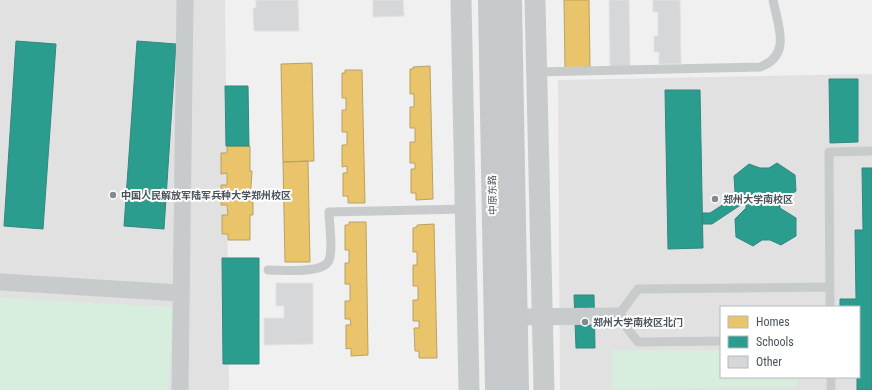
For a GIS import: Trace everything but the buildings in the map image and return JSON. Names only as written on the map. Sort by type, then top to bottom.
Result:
[{"type":"main road","name":"中原东路","points":[[489,0],[496,390]]},
{"type":"main road","points":[[511,0],[518,390]]},
{"type":"street","points":[[180,390],[185,0]]},
{"type":"street","points":[[461,0],[470,390]]},
{"type":"street","points":[[535,0],[544,390]]},
{"type":"street","points":[[0,282],[181,294]]},
{"type":"street","points":[[516,317],[618,316]]},
{"type":"lane","points":[[536,72],[760,67],[770,63],[778,56],[781,39],[773,0]]},
{"type":"lane","points":[[830,306],[829,152],[872,151]]},
{"type":"lane","points":[[268,270],[315,269],[322,267],[328,261],[330,254],[329,212],[465,209]]},
{"type":"lane","points":[[720,341],[638,342],[618,316],[638,289],[830,287]]},
{"type":"lane","points":[[831,378],[831,390]]},
{"type":"shaded area","name":"中国人民解放军陆军兵种大学郑州校区","points":[[0,0],[225,0],[229,390],[0,390]]},
{"type":"shaded area","name":"郑州大学南校区","points":[[872,74],[872,390],[560,390],[558,80]]},
{"type":"green space","points":[[0,298],[173,307],[168,390],[0,390]]},
{"type":"green space","points":[[612,350],[720,350],[720,378],[797,378],[797,387],[612,389]]},
{"type":"place","name":"中国人民解放军陆军兵种大学郑州校区","points":[[113,195]]},
{"type":"place","name":"郑州大学南校区","points":[[715,199]]},
{"type":"place","name":"郑州大学南校区北门","points":[[585,322]]}]
